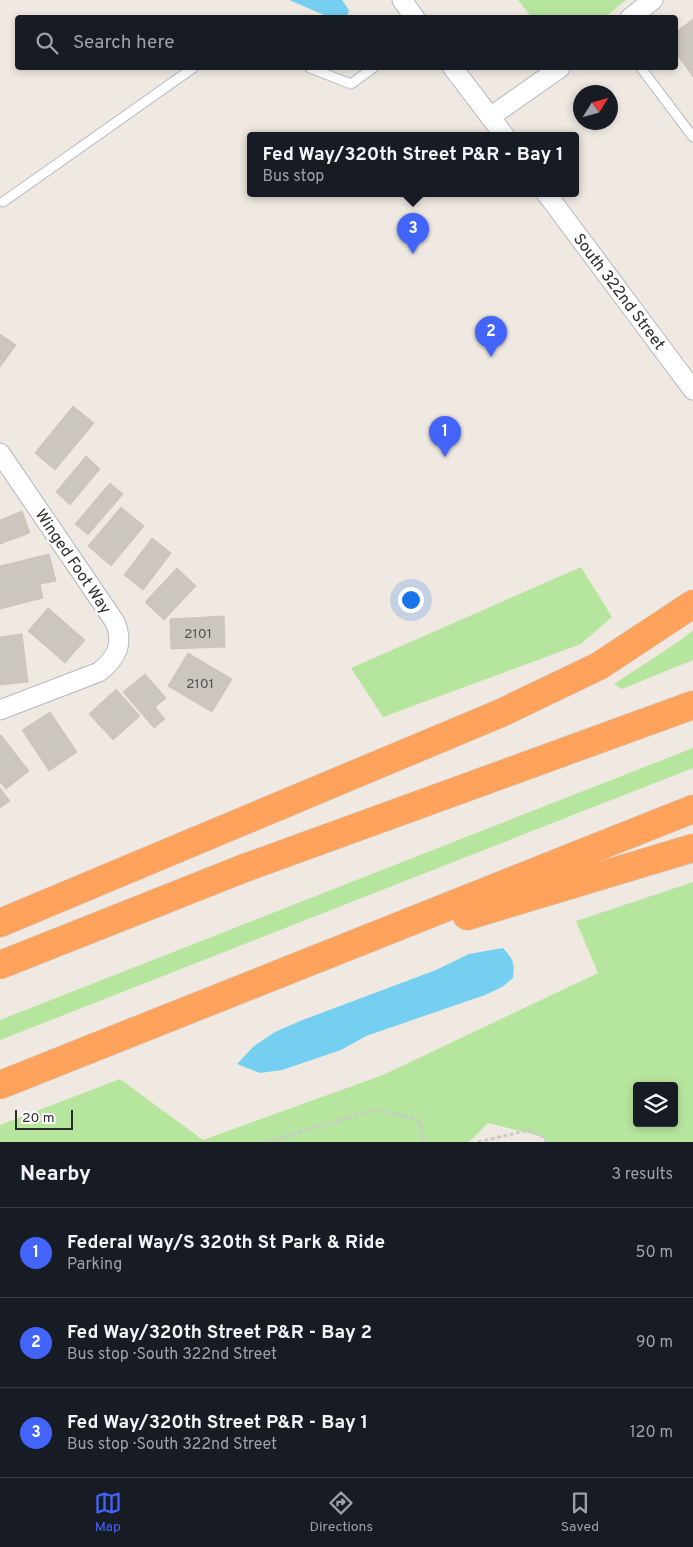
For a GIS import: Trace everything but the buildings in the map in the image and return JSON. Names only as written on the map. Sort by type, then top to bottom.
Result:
[{"type":"highway","points":[[0,923],[501,713],[599,666],[693,604]]},
{"type":"highway","points":[[0,965],[242,869],[693,705]]},
{"type":"highway","points":[[0,1084],[693,809]]},
{"type":"highway","points":[[295,968],[693,848]]},
{"type":"street","points":[[402,0],[414,15]]},
{"type":"street","points":[[634,15],[653,0]]},
{"type":"street","points":[[455,70],[502,132]]},
{"type":"street","points":[[490,117],[557,70]]},
{"type":"street","name":"South 322nd Street","points":[[549,197],[693,390]]},
{"type":"street","name":"Winged Foot Way","points":[[0,453],[115,622],[119,640],[117,652],[110,663],[99,672],[0,710]]},
{"type":"lane","points":[[4,202],[190,70]]},
{"type":"lane","points":[[315,70],[351,84],[370,70]]},
{"type":"lane","points":[[643,70],[691,131]]},
{"type":"path","points":[[267,1142],[377,1110],[420,1121],[424,1142]]},
{"type":"path","points":[[478,1142],[529,1130],[543,1137],[546,1142]]},
{"type":"green space","points":[[518,0],[626,0],[607,15],[530,15]]},
{"type":"green space","points":[[581,567],[612,617],[581,644],[383,717],[351,668]]},
{"type":"green space","points":[[693,630],[693,660],[622,689],[614,684],[681,640]]},
{"type":"green space","points":[[693,748],[693,768],[0,1040],[0,1020]]},
{"type":"green space","points":[[693,882],[693,1142],[546,1142],[543,1137],[488,1123],[469,1142],[0,1142],[0,1125],[120,1079],[203,1140],[383,1075],[598,973],[576,921]]},
{"type":"water","points":[[289,0],[342,0],[349,10],[348,15],[324,15]]},
{"type":"water","points":[[503,948],[512,962],[514,969],[513,978],[502,987],[485,995],[366,1036],[341,1050],[282,1070],[260,1073],[237,1064],[254,1046],[275,1032],[300,1021],[436,970],[469,954]]},
{"type":"place","name":"Fed Way/320th Street P&R - Bay 1","points":[[413,254]]},
{"type":"place","name":"Fed Way/320th Street P&R - Bay 2","points":[[491,357]]},
{"type":"place","name":"Federal Way/S 320th St Park & Ride","points":[[445,457]]}]
